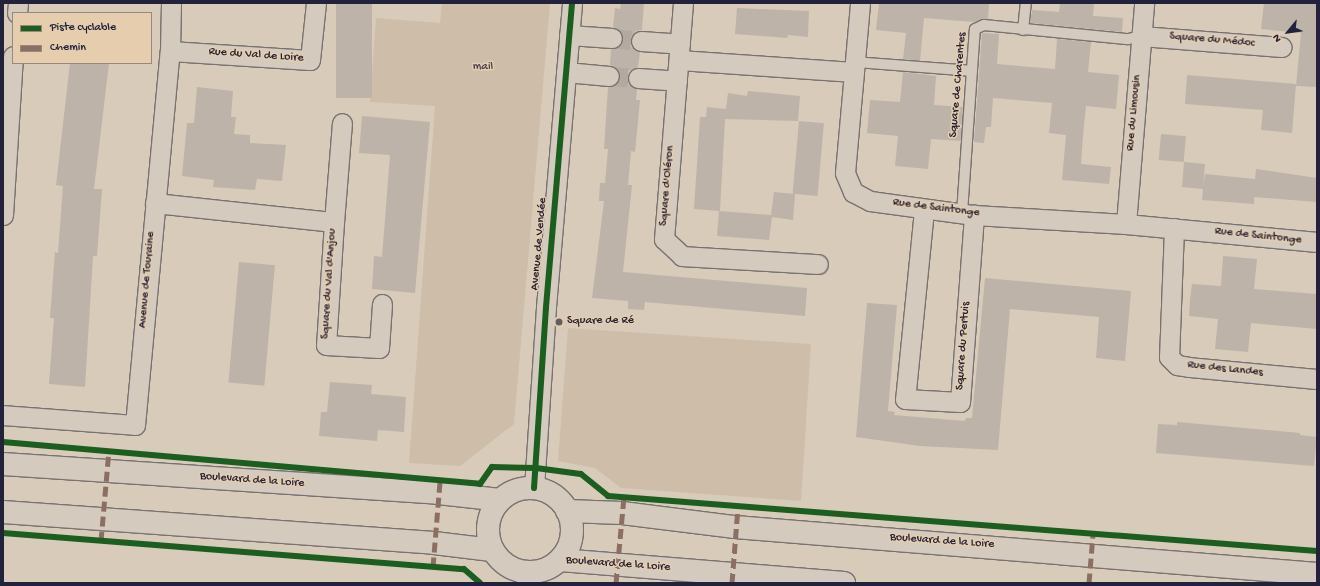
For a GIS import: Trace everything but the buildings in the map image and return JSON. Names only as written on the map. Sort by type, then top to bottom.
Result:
[{"type":"street","name":"Avenue de Touraine","points":[[3,415],[135,424],[170,51],[171,3]]},
{"type":"street","name":"Rue du Val de Loire","points":[[170,51],[310,60],[316,3]]},
{"type":"street","name":"Avenue de Vendée","points":[[534,488],[546,307],[572,3]]},
{"type":"street","name":"Square d'Oléron","points":[[683,3],[678,81],[664,239],[682,256],[818,264]]},
{"type":"street","name":"Rue de Saintonge","points":[[860,3],[845,173],[853,192],[870,201],[924,210],[1126,224],[1317,242]]},
{"type":"street","name":"Rue du Limousin","points":[[1126,224],[1144,3]]},
{"type":"street","points":[[569,35],[612,38]]},
{"type":"street","name":"Square du Médoc","points":[[1141,36],[1282,47]]},
{"type":"street","points":[[641,41],[680,52],[854,67]]},
{"type":"street","points":[[3,215],[6,90],[12,61]]},
{"type":"street","points":[[566,72],[609,76]]},
{"type":"street","points":[[638,78],[678,81]]},
{"type":"street","name":"Square du Val d'Anjou","points":[[342,123],[326,345],[379,348],[382,304]]},
{"type":"street","name":"Square du Val d'Anjou","points":[[155,203],[334,222]]},
{"type":"street","name":"Square du Pertuis","points":[[924,210],[906,399],[960,402],[968,214]]},
{"type":"street","name":"Rue des Landes","points":[[1174,228],[1169,357],[1177,365],[1189,367],[1317,379]]},
{"type":"street","name":"Boulevard de la Loire","points":[[3,464],[438,493],[500,500]]},
{"type":"street","points":[[534,488],[559,500],[567,511],[572,534],[570,545],[560,560],[540,572],[526,578],[501,561],[492,550],[488,524],[500,500],[522,489],[534,488]]},
{"type":"street","name":"Boulevard de la Loire","points":[[567,511],[622,512],[735,527],[1317,574]]},
{"type":"street","points":[[3,512],[434,543],[492,550]]},
{"type":"street","name":"Boulevard de la Loire","points":[[560,560],[844,583]]},
{"type":"lane","points":[[1023,30],[1026,3]]},
{"type":"lane","name":"Square de Charentes","points":[[968,214],[972,71],[975,29],[984,25],[1023,30],[1128,39],[1141,36]]},
{"type":"lane","points":[[854,67],[972,71]]},
{"type":"green space","name":"mail","points":[[442,3],[550,3],[514,424],[460,466],[409,463],[435,106],[370,102],[376,18],[440,23]]},
{"type":"green space","points":[[568,328],[811,344],[801,501],[621,488],[595,468],[558,461]]},
{"type":"tunnel","points":[[612,38],[641,41]]},
{"type":"tunnel","points":[[609,76],[638,78]]},
{"type":"marked path","points":[[101,541],[109,449]]},
{"type":"marked path","points":[[433,567],[440,481]]},
{"type":"marked path","points":[[616,583],[624,497]]},
{"type":"marked path","points":[[732,583],[738,506]]},
{"type":"marked path","points":[[1089,583],[1093,534]]},
{"type":"cycle path","points":[[534,488],[546,307],[572,3]]},
{"type":"cycle path","points":[[3,442],[480,484],[492,467],[536,468],[581,474],[608,496],[1317,551]]},
{"type":"cycle path","points":[[3,533],[464,569],[480,583]]},
{"type":"place","name":"Square de Ré","points":[[559,322]]}]
